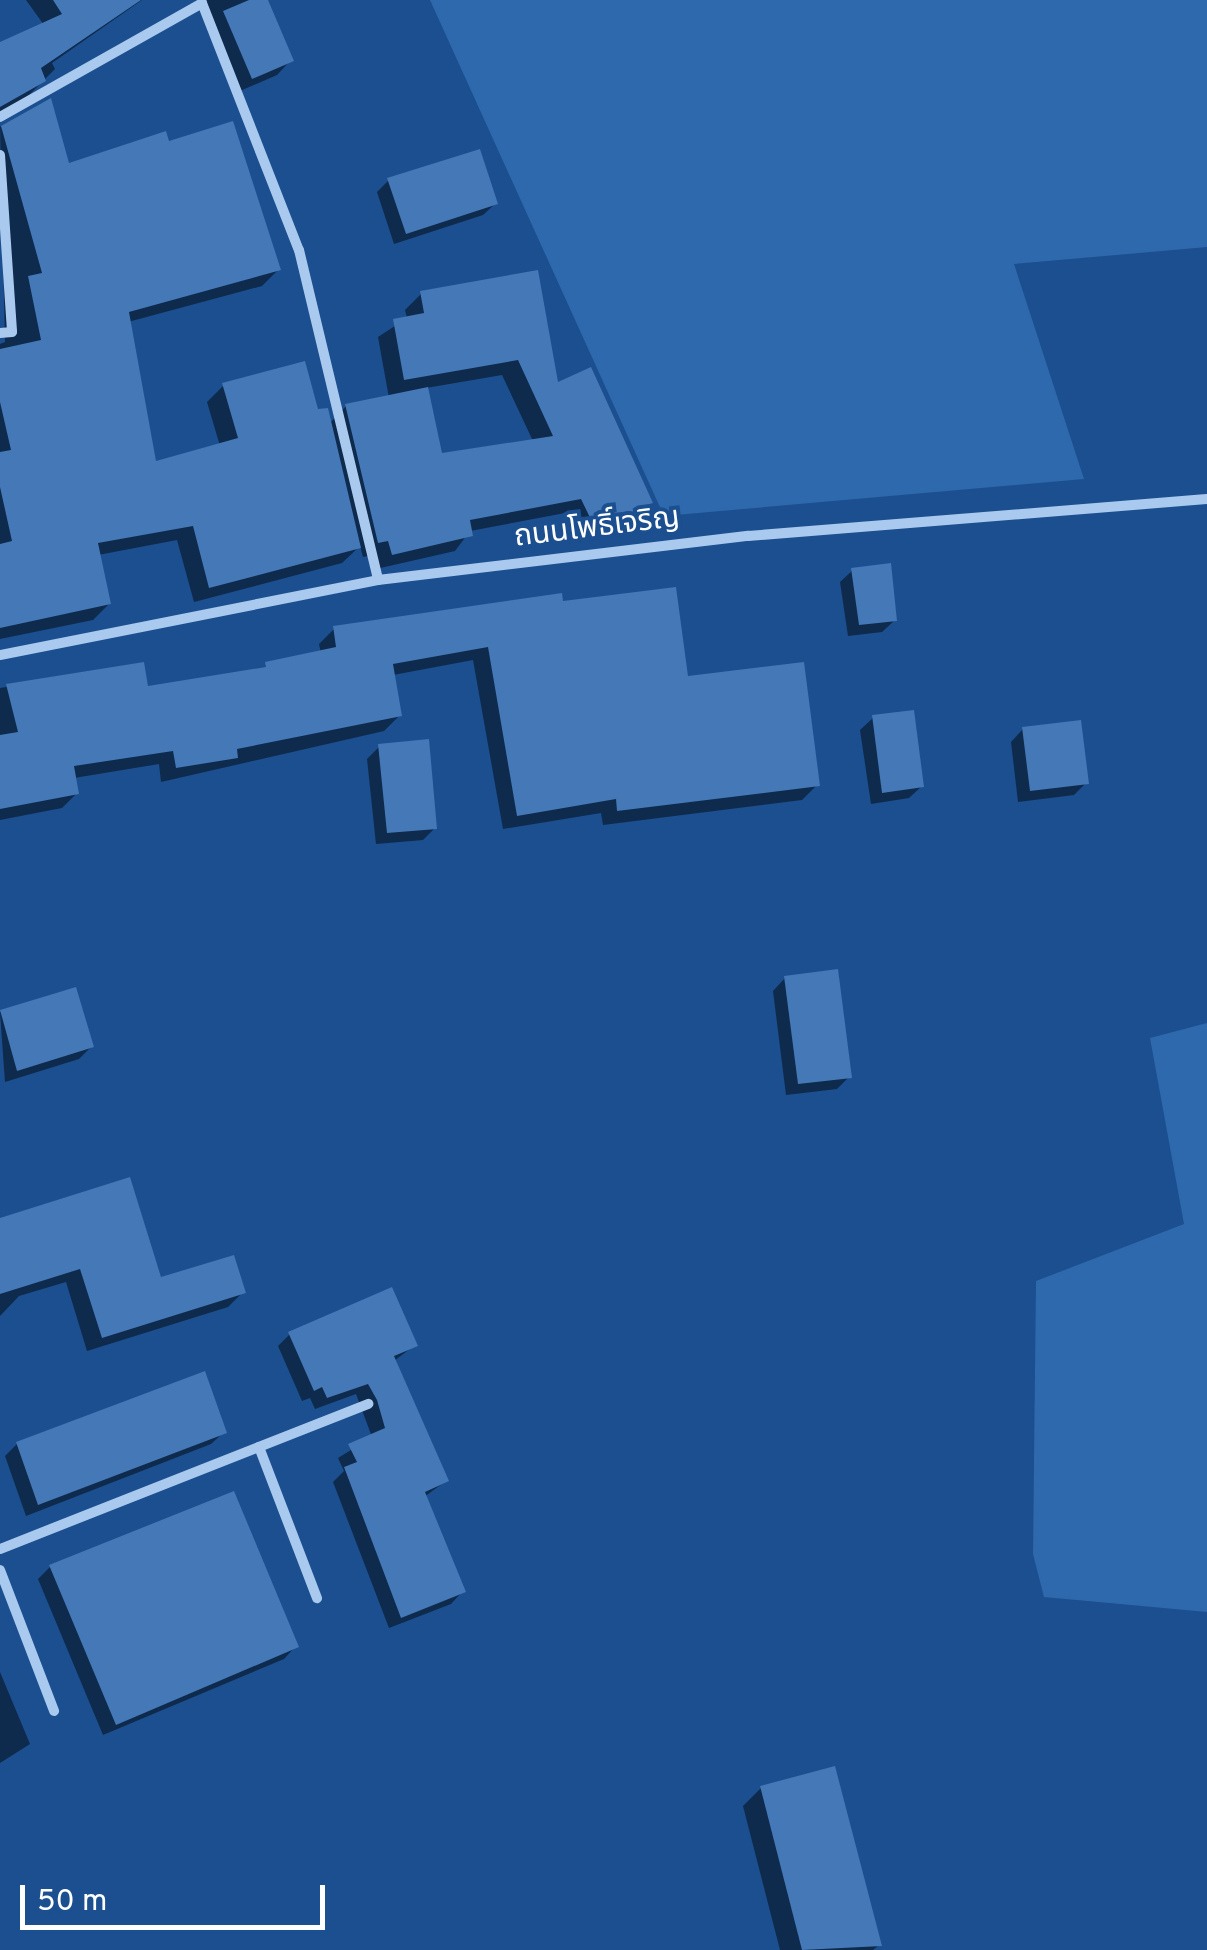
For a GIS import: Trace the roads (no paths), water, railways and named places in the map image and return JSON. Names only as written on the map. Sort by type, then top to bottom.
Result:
[{"type":"street","points":[[0,116],[202,3],[299,250],[378,580]]},
{"type":"street","points":[[0,155],[12,332],[0,332]]},
{"type":"street","name":"ถนนโพธิ์เจริญ","points":[[0,655],[378,580],[748,536],[1207,499]]},
{"type":"street","points":[[0,1548],[368,1404]]},
{"type":"street","points":[[259,1447],[316,1598]]},
{"type":"street","points":[[0,1570],[54,1711]]}]
